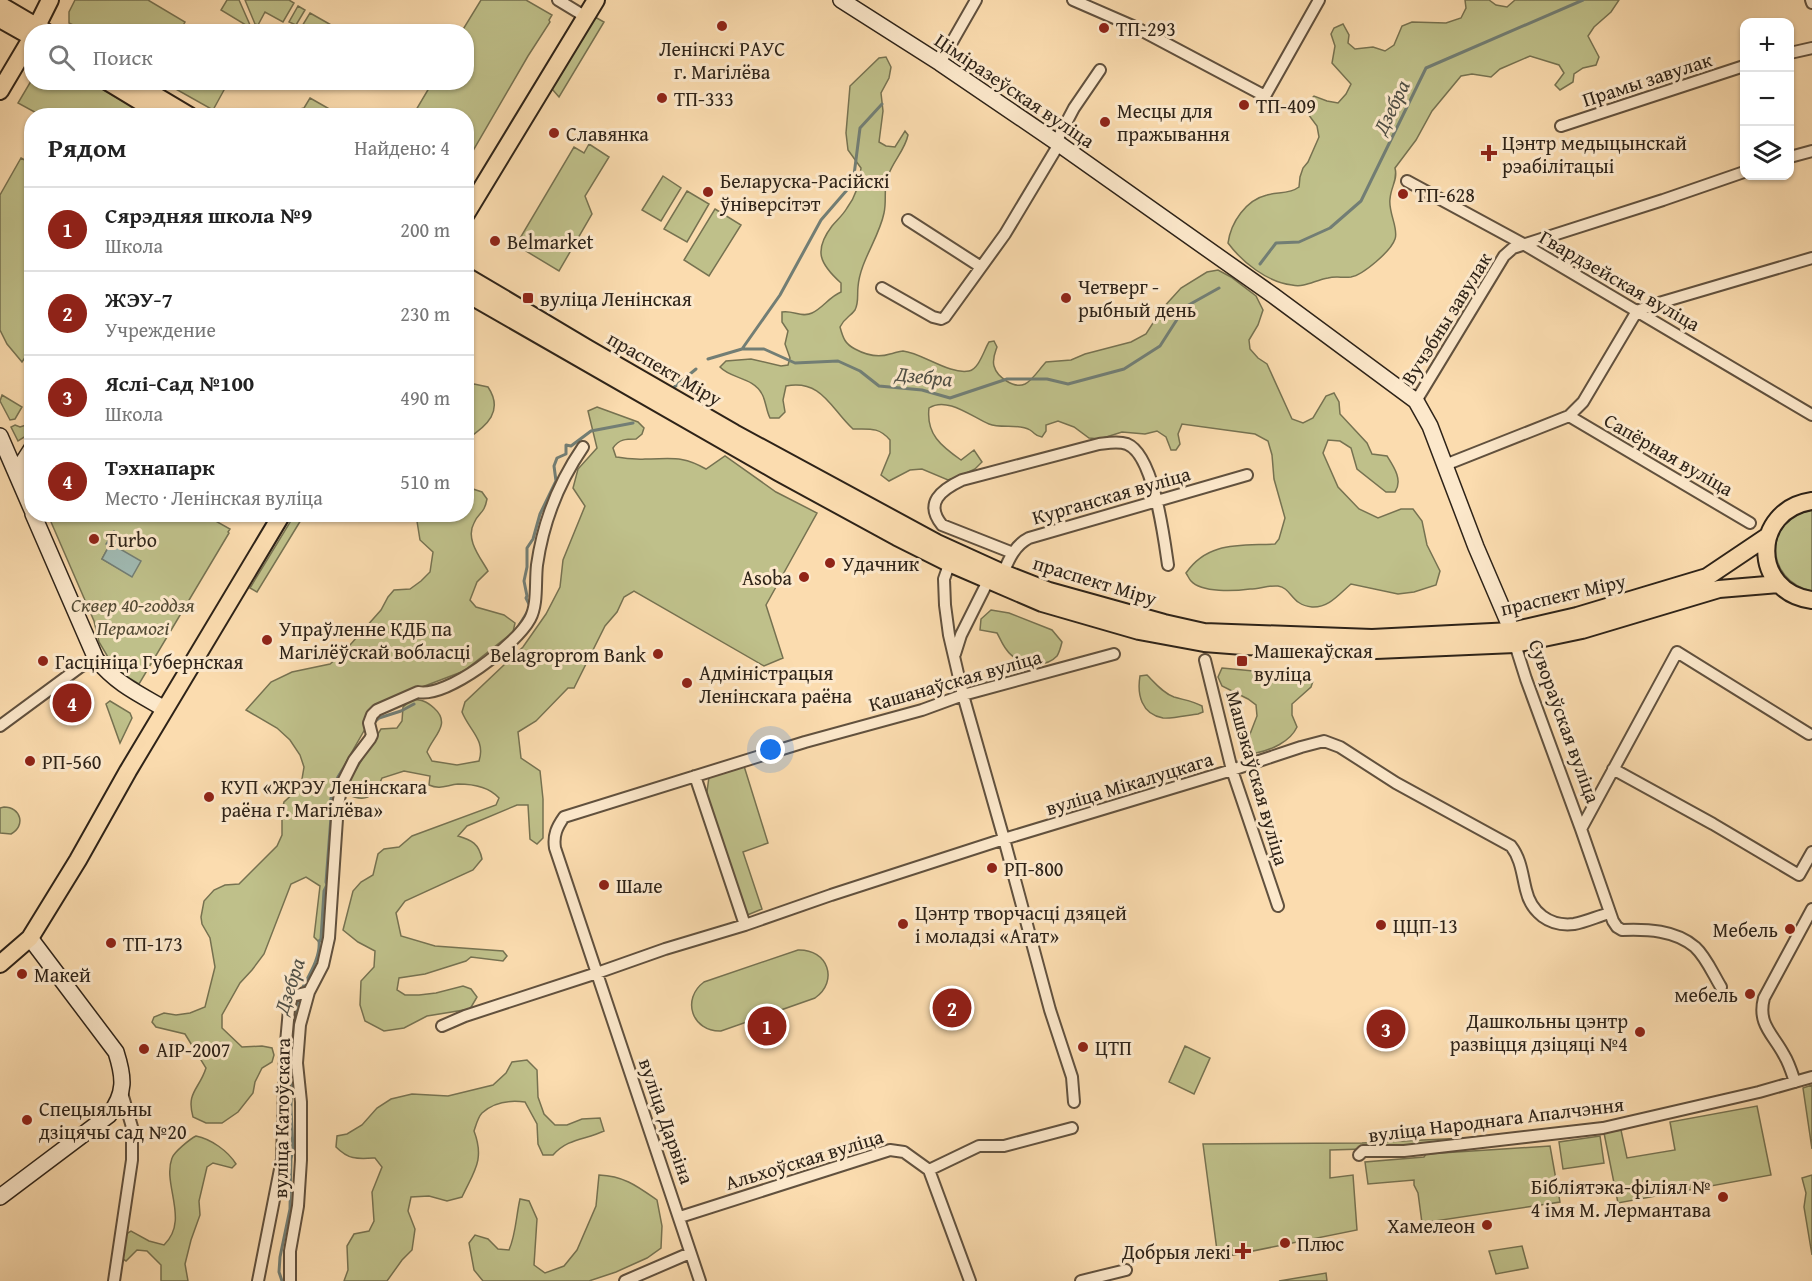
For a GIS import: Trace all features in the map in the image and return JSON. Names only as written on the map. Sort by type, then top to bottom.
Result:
[{"type":"main road","points":[[39,24],[50,0]]},
{"type":"main road","points":[[474,180],[583,10],[597,0]]},
{"type":"main road","name":"Ціміразеўская вуліца","points":[[841,0],[940,63],[1057,143],[1310,321]]},
{"type":"main road","points":[[0,5],[24,24]]},
{"type":"main road","points":[[474,200],[583,10]]},
{"type":"main road","points":[[0,19],[24,29]]},
{"type":"main road","points":[[0,91],[24,51]]},
{"type":"main road","points":[[121,90],[151,108]]},
{"type":"main road","points":[[146,90],[177,108]]},
{"type":"main road","name":"праспект Міру","points":[[474,281],[584,354]]},
{"type":"main road","name":"праспект Міру","points":[[474,297],[584,354],[731,438],[952,557],[995,574],[1049,591],[1204,632],[1371,638],[1513,638],[1582,630],[1719,589],[1779,584]]},
{"type":"main road","name":"Сувораўская вуліца","points":[[1310,321],[1416,401],[1430,426],[1513,638]]},
{"type":"main road","points":[[0,436],[24,491]]},
{"type":"main road","points":[[16,473],[24,460]]},
{"type":"main road","name":"праспект Міру","points":[[1513,638],[1707,577],[1768,536],[1781,514],[1796,504],[1812,501]]},
{"type":"main road","points":[[37,522],[96,659],[119,683],[161,706]]},
{"type":"main road","points":[[0,964],[26,933],[78,860],[161,706],[265,522]]},
{"type":"main road","points":[[161,706],[277,522]]},
{"type":"main road","points":[[1768,536],[1767,562],[1770,570],[1779,584],[1793,595],[1807,599],[1812,613]]},
{"type":"main road","points":[[0,951],[26,933]]},
{"type":"main road","points":[[0,1197],[109,1115],[117,1105],[122,1093],[122,1070],[116,1052],[26,933]]},
{"type":"street","points":[[558,0],[583,10]]},
{"type":"street","points":[[940,63],[976,0]]},
{"type":"street","points":[[1072,0],[1135,27],[1265,96],[1319,0]]},
{"type":"street","points":[[1794,52],[1812,48]]},
{"type":"street","name":"Прамы завулак","points":[[1561,126],[1740,67]]},
{"type":"street","points":[[882,288],[933,316],[941,319],[949,314],[1005,234],[1057,143],[1074,108],[1100,70]]},
{"type":"street","points":[[1794,156],[1812,151]]},
{"type":"street","name":"Вучэбны завулак","points":[[1416,401],[1504,256],[1514,248],[1740,173]]},
{"type":"street","name":"Гвардзейская вуліца","points":[[1407,181],[1525,245],[1812,415]]},
{"type":"street","points":[[908,220],[981,267]]},
{"type":"street","points":[[1445,465],[1569,416],[1582,402],[1637,311],[1812,258]]},
{"type":"street","name":"Сапёрная вуліца","points":[[1569,416],[1750,523]]},
{"type":"street","points":[[1013,553],[942,525],[935,516],[936,499],[951,485],[968,478],[1099,444],[1117,442],[1135,449],[1146,465],[1157,501],[1168,565]]},
{"type":"street","name":"вуліца Катоўскага","points":[[290,1281],[290,1251],[298,1206],[301,1160],[301,1102],[297,1063],[300,1025],[309,992],[323,965],[328,938],[338,804],[343,782],[354,760],[372,735],[369,723],[377,710],[418,692],[424,693],[453,683],[484,666],[516,637],[530,619],[534,607],[537,564],[551,510],[568,468],[582,447]]},
{"type":"street","name":"Курганская вуліца","points":[[955,654],[962,635],[995,574],[1020,543],[1029,538],[1247,476]]},
{"type":"street","points":[[952,557],[944,579],[950,635],[963,695],[1050,1010],[1072,1077],[1074,1102]]},
{"type":"street","points":[[950,635],[962,635]]},
{"type":"street","name":"Сувораўская вуліца","points":[[1513,638],[1610,913]]},
{"type":"street","points":[[1581,829],[1677,652],[1809,734]]},
{"type":"street","name":"Кашанаўская вуліца","points":[[555,848],[553,839],[564,817],[805,742],[922,710],[963,695],[1114,654]]},
{"type":"street","points":[[0,726],[80,667],[96,659]]},
{"type":"street","name":"Машэкаўская вуліца","points":[[1205,660],[1232,770],[1278,906]]},
{"type":"street","name":"вуліца Мікалуцкага","points":[[597,973],[1004,839],[1324,741],[1341,747],[1396,783],[1511,846],[1517,854],[1531,906],[1545,919],[1573,924],[1610,913]]},
{"type":"street","points":[[1612,769],[1713,824],[1799,875],[1812,852]]},
{"type":"street","points":[[695,776],[746,925]]},
{"type":"street","name":"вуліца Дарвіна","points":[[555,848],[700,1281]]},
{"type":"street","points":[[1795,1082],[1786,1058],[1769,1032],[1761,1010],[1764,998],[1812,909]]},
{"type":"street","points":[[1610,913],[1617,927],[1622,930],[1665,932],[1684,940],[1696,948],[1721,987]]},
{"type":"street","points":[[442,1026],[465,1016],[597,973]]},
{"type":"street","name":"вуліца Катоўскага","points":[[258,1281],[282,1159],[285,1054],[289,1009],[292,996],[309,992]]},
{"type":"street","name":"вуліца Народнага Апалчэння","points":[[1359,1155],[1363,1150],[1404,1151],[1603,1128],[1759,1092],[1812,1077]]},
{"type":"street","points":[[114,1281],[132,1160],[132,1127],[122,1093]]},
{"type":"street","points":[[970,1281],[929,1170],[979,1146],[1004,1146],[1071,1128]]},
{"type":"street","name":"Альхоўская вуліца","points":[[680,1216],[890,1150],[904,1152],[929,1170]]},
{"type":"street","points":[[625,1281],[690,1253]]},
{"type":"street","points":[[1081,1281],[1126,1270]]},
{"type":"green space","points":[[75,0],[148,0],[185,22],[184,24],[71,24],[69,23],[69,12]]},
{"type":"green space","points":[[227,0],[239,0],[250,24],[244,24],[221,10]]},
{"type":"green space","points":[[245,0],[289,0],[294,3],[283,22],[265,12],[259,24],[255,24]]},
{"type":"green space","points":[[481,0],[526,0],[552,15],[474,149],[474,108],[417,108],[428,90],[474,90],[474,24],[466,24]]},
{"type":"green space","points":[[1465,0],[1489,0],[1496,5],[1507,7],[1515,0],[1619,0],[1588,36],[1599,57],[1596,65],[1583,68],[1574,74],[1573,82],[1560,90],[1555,85],[1564,73],[1559,65],[1530,56],[1500,69],[1491,77],[1472,74],[1461,76],[1432,111],[1416,140],[1395,168],[1396,176],[1390,209],[1396,230],[1395,239],[1388,250],[1369,267],[1351,277],[1331,277],[1297,286],[1273,280],[1248,264],[1228,243],[1236,220],[1246,207],[1259,198],[1292,191],[1299,187],[1303,168],[1319,137],[1317,126],[1308,114],[1307,103],[1314,96],[1338,103],[1351,84],[1332,63],[1335,46],[1331,34],[1334,28],[1343,24],[1349,35],[1348,43],[1355,49],[1373,47],[1385,51],[1394,45],[1402,26],[1412,22],[1446,23],[1461,18],[1466,8]]},
{"type":"green space","points":[[298,6],[305,10],[297,24],[289,22]]},
{"type":"green space","points":[[310,13],[329,24],[303,24]]},
{"type":"green space","points":[[595,17],[604,22],[559,97],[552,89]]},
{"type":"green space","points":[[886,57],[891,67],[889,78],[881,93],[883,111],[879,142],[895,147],[905,131],[908,135],[890,171],[885,190],[882,222],[859,277],[856,307],[840,327],[849,345],[872,355],[881,356],[901,351],[911,353],[953,370],[969,371],[976,367],[989,342],[994,341],[997,347],[993,361],[996,370],[1006,381],[1021,385],[1031,380],[1046,362],[1071,360],[1131,342],[1146,334],[1162,309],[1181,288],[1207,272],[1218,270],[1256,296],[1263,310],[1258,325],[1249,340],[1250,349],[1267,364],[1292,419],[1303,423],[1313,418],[1326,396],[1334,393],[1339,402],[1340,414],[1367,443],[1372,454],[1387,456],[1398,478],[1395,492],[1386,492],[1357,469],[1351,448],[1340,441],[1328,440],[1323,453],[1338,487],[1359,509],[1378,518],[1401,509],[1413,509],[1422,521],[1427,545],[1440,571],[1436,585],[1398,594],[1351,584],[1329,603],[1312,607],[1300,603],[1283,587],[1219,590],[1203,588],[1191,581],[1186,573],[1204,555],[1226,547],[1275,544],[1279,539],[1285,518],[1274,479],[1272,455],[1268,441],[1255,434],[1182,424],[1178,434],[1180,444],[1176,450],[1171,450],[1166,437],[1157,431],[1145,434],[1122,432],[1100,439],[1089,438],[1074,427],[1058,421],[1046,425],[1046,431],[1042,437],[1026,428],[989,424],[951,406],[936,405],[929,408],[929,417],[936,438],[961,460],[974,450],[982,462],[975,469],[948,480],[922,469],[910,470],[889,481],[881,475],[890,453],[890,440],[878,431],[853,429],[817,391],[798,385],[786,386],[783,400],[785,412],[779,418],[770,418],[758,388],[720,367],[726,361],[751,359],[781,366],[788,365],[790,358],[785,344],[788,331],[782,322],[782,312],[808,314],[816,311],[841,292],[841,283],[828,270],[821,250],[826,235],[853,199],[860,179],[861,168],[848,150],[846,133],[850,86],[879,58]]},
{"type":"green space","points":[[26,90],[104,90],[135,108],[27,108],[18,103]]},
{"type":"green space","points":[[177,90],[224,90],[214,108],[209,108]]},
{"type":"green space","points":[[310,98],[328,108],[304,108]]},
{"type":"green space","points":[[589,144],[609,157],[585,196],[592,214],[559,271],[516,245],[574,147],[584,153]]},
{"type":"green space","points":[[21,158],[24,160],[24,359],[22,362],[7,344],[0,330],[0,195]]},
{"type":"green space","points":[[663,176],[681,188],[661,221],[642,210]]},
{"type":"green space","points":[[687,191],[709,204],[687,242],[664,229]]},
{"type":"green space","points":[[715,209],[741,225],[709,276],[684,260]]},
{"type":"green space","points":[[474,384],[488,387],[493,396],[494,411],[481,429],[474,434]]},
{"type":"green space","points":[[2,395],[22,407],[15,419],[10,420],[0,401]]},
{"type":"green space","points":[[597,407],[638,422],[644,428],[642,434],[636,439],[623,440],[615,445],[613,448],[616,457],[676,459],[706,469],[725,456],[776,492],[817,513],[766,605],[783,658],[764,666],[634,591],[624,597],[617,612],[605,626],[574,688],[568,688],[536,721],[518,732],[521,758],[540,771],[543,838],[537,844],[530,839],[528,805],[517,805],[467,826],[458,836],[474,843],[482,859],[473,870],[405,901],[396,913],[401,936],[435,946],[503,951],[507,956],[503,961],[471,957],[466,961],[425,974],[399,978],[397,990],[405,995],[436,993],[463,986],[471,989],[477,997],[470,1009],[427,1016],[404,1028],[384,1031],[365,1021],[360,1005],[361,981],[374,967],[375,951],[358,942],[343,930],[353,891],[361,882],[373,875],[378,854],[384,849],[399,847],[412,836],[496,805],[499,798],[486,789],[475,786],[429,785],[430,776],[404,771],[382,778],[376,791],[368,797],[358,798],[345,793],[350,779],[381,729],[397,728],[402,721],[403,707],[412,699],[429,704],[441,719],[439,730],[427,752],[432,761],[457,765],[479,761],[481,754],[479,741],[462,712],[465,702],[523,647],[546,614],[560,587],[563,560],[585,506],[573,488],[578,469],[597,448],[588,411]]},
{"type":"green space","points":[[24,426],[24,437],[18,441],[11,427]]},
{"type":"green space","points":[[474,489],[482,492],[487,499],[474,523],[471,535],[472,542],[488,571],[477,582],[470,600],[476,607],[504,615],[515,623],[513,632],[464,671],[409,692],[368,717],[365,729],[337,778],[331,803],[333,851],[323,942],[314,937],[320,886],[306,877],[291,884],[264,954],[240,983],[222,1015],[222,1028],[242,1047],[272,1048],[274,1055],[272,1062],[262,1068],[255,1082],[253,1093],[238,1112],[222,1123],[206,1123],[193,1117],[191,1102],[206,1068],[185,1034],[156,1027],[152,1022],[154,1017],[164,1013],[176,1015],[190,1013],[205,1007],[215,967],[210,938],[202,924],[204,901],[214,890],[225,885],[239,884],[277,846],[282,835],[284,802],[296,791],[302,779],[304,767],[300,755],[290,740],[277,728],[246,710],[271,682],[292,672],[330,664],[342,654],[381,610],[394,590],[410,589],[421,581],[430,572],[433,552],[420,540],[417,522],[474,522]]},
{"type":"green space","points":[[1812,510],[1812,591],[1796,585],[1785,575],[1778,563],[1776,550],[1778,537],[1785,525],[1796,515]]},
{"type":"green space","name":"Сквер 40-годдзя Перамогі","points":[[51,522],[218,522],[230,529],[139,684],[119,672],[119,668],[112,664],[99,642],[94,621]],"holes":[[[109,546],[132,576],[102,559]]]},
{"type":"green space","points":[[290,522],[300,522],[257,592],[250,588]]},
{"type":"green space","points":[[991,610],[1009,613],[1052,630],[1062,642],[1057,656],[1038,664],[1016,658],[1006,649],[997,633],[980,630],[981,619]]},
{"type":"green space","points":[[1222,668],[1294,672],[1309,676],[1313,681],[1311,687],[1292,704],[1292,715],[1297,727],[1290,737],[1268,750],[1256,753],[1245,747],[1257,716],[1256,705],[1222,686],[1218,677]]},
{"type":"green space","points":[[1147,675],[1159,688],[1170,695],[1202,706],[1203,712],[1167,718],[1156,716],[1145,708],[1140,696],[1140,676]]},
{"type":"green space","points":[[110,701],[130,713],[132,718],[120,743],[106,704]]},
{"type":"green space","points":[[744,766],[768,843],[743,852],[762,909],[745,916],[706,799],[709,777]]},
{"type":"green space","points":[[4,807],[18,813],[19,826],[11,834],[0,833],[0,808]]},
{"type":"green space","points":[[798,950],[817,955],[827,967],[827,983],[815,998],[721,1031],[711,1030],[697,1020],[693,1013],[693,997],[704,982]]},
{"type":"green space","points":[[1185,1046],[1210,1058],[1194,1094],[1169,1082]]},
{"type":"green space","points":[[527,1060],[537,1070],[538,1097],[544,1114],[555,1125],[567,1125],[582,1119],[600,1118],[604,1131],[571,1142],[553,1155],[543,1155],[538,1144],[537,1124],[525,1102],[514,1101],[492,1106],[478,1119],[474,1131],[478,1150],[477,1165],[462,1197],[447,1201],[429,1196],[411,1197],[408,1211],[415,1229],[412,1250],[387,1281],[344,1281],[348,1270],[347,1246],[354,1234],[369,1231],[374,1221],[372,1192],[382,1167],[375,1158],[358,1158],[345,1154],[336,1147],[337,1136],[347,1134],[362,1125],[377,1108],[391,1099],[412,1094],[448,1096],[493,1085],[506,1073],[512,1062]]},
{"type":"green space","points":[[1812,1085],[1812,1149],[1803,1088]]},
{"type":"green space","points":[[1757,1106],[1771,1175],[1618,1203],[1604,1133],[1621,1130],[1627,1158],[1675,1150],[1670,1122]]},
{"type":"green space","points":[[196,1136],[219,1146],[236,1164],[232,1168],[213,1163],[207,1167],[199,1201],[200,1215],[185,1264],[188,1281],[161,1281],[161,1265],[147,1251],[137,1250],[126,1261],[121,1258],[126,1234],[131,1231],[149,1241],[164,1245],[175,1225],[170,1179],[172,1158],[182,1146]]},
{"type":"green space","points":[[1600,1136],[1604,1163],[1563,1169],[1559,1142]]},
{"type":"green space","points":[[1464,1138],[1464,1146],[1330,1150],[1330,1178],[1353,1175],[1357,1230],[1218,1258],[1203,1144],[1362,1143]]},
{"type":"green space","points":[[1550,1146],[1560,1202],[1422,1223],[1414,1180],[1368,1184],[1365,1162],[1424,1157],[1426,1154]]},
{"type":"green space","points":[[599,1175],[623,1180],[657,1200],[662,1226],[661,1248],[647,1258],[589,1281],[483,1281],[474,1270],[469,1243],[475,1235],[488,1239],[498,1249],[509,1250],[515,1231],[520,1199],[529,1201],[537,1219],[534,1265],[545,1273],[564,1266],[577,1250],[596,1206]]},
{"type":"green space","points":[[1812,1175],[1812,1255],[1804,1207],[1806,1193],[1802,1178]]},
{"type":"green space","points":[[1522,1246],[1528,1268],[1496,1274],[1489,1251]]},
{"type":"green space","points":[[1326,1273],[1327,1281],[1279,1281]]},
{"type":"water","points":[[114,531],[126,539],[120,549],[141,561],[132,577],[102,559],[109,546],[106,544]]},
{"type":"waterway","name":"Дзебра","points":[[1260,264],[1276,243],[1299,242],[1330,228],[1361,201],[1426,68],[1583,0]]},
{"type":"waterway","points":[[742,349],[780,295],[821,220],[853,183],[860,128],[882,104]]},
{"type":"waterway","name":"Дзебра","points":[[708,359],[742,349],[764,349],[795,363],[838,361],[860,371],[879,386],[922,390],[950,398],[1007,379],[1047,379],[1068,384],[1124,369],[1160,346],[1185,307],[1219,288]]},
{"type":"waterway","name":"Дзебра","points":[[672,389],[696,369]]},
{"type":"waterway","name":"Дзебра","points":[[516,631],[530,606],[526,598],[524,581],[527,548],[533,539],[540,514],[556,481],[554,466],[557,458],[566,454],[566,445],[571,446],[591,431],[633,423]]},
{"type":"waterway","name":"Дзебра","points":[[373,723],[379,718],[414,704]]},
{"type":"waterway","name":"Дзебра","points":[[301,991],[316,961],[321,939],[324,891],[327,885],[331,797],[335,783],[346,766]]},
{"type":"waterway","name":"Дзебра","points":[[292,1059],[291,1051],[294,1040],[292,1029],[297,1018],[296,1007],[300,998]]},
{"type":"waterway","name":"Дзебра","points":[[282,1281],[279,1272],[280,1257],[290,1209],[293,1150],[292,1066]]},
{"type":"place","name":"Ленінскі РАУС г. Магілёва","points":[[722,26]]},
{"type":"place","name":"ТП-293","points":[[1104,28]]},
{"type":"place","name":"ТП-333","points":[[662,98]]},
{"type":"place","name":"ТП-409","points":[[1244,105]]},
{"type":"place","name":"Месцы для пражывання","points":[[1105,122]]},
{"type":"place","name":"Славянка","points":[[554,133]]},
{"type":"place","name":"Цэнтр медыцынскай рэабілітацыі","points":[[1489,153]]},
{"type":"place","name":"Беларуска-Расійскі ўніверсітэт","points":[[708,192]]},
{"type":"place","name":"ТП-628","points":[[1403,194]]},
{"type":"place","name":"Belmarket","points":[[495,241]]},
{"type":"place","name":"вуліца Ленінская","points":[[528,298]]},
{"type":"place","name":"Четверг - рыбный день","points":[[1066,298]]},
{"type":"place","name":"Turbo","points":[[94,539]]},
{"type":"place","name":"Удачник","points":[[830,563]]},
{"type":"place","name":"Asoba","points":[[804,577]]},
{"type":"place","name":"Упраўленне КДБ па Магілёўскай вобласці","points":[[267,640]]},
{"type":"place","name":"Belagroprom Bank","points":[[658,654]]},
{"type":"place","name":"Гасцініца Губернская","points":[[43,661]]},
{"type":"place","name":"Машекаўская вуліца","points":[[1242,661]]},
{"type":"place","name":"Адміністрацыя Ленінскага раёна","points":[[687,683]]},
{"type":"place","name":"Тэхнапарк","points":[[72,703]]},
{"type":"place","name":"РП-560","points":[[30,761]]},
{"type":"place","name":"КУП «ЖРЭУ Ленінскага раёна г. Магілёва»","points":[[209,797]]},
{"type":"place","name":"РП-800","points":[[992,868]]},
{"type":"place","name":"Шале","points":[[604,885]]},
{"type":"place","name":"Цэнтр творчасці дзяцей і моладзі «Агат»","points":[[903,924]]},
{"type":"place","name":"ЦЦП-13","points":[[1381,925]]},
{"type":"place","name":"Мебель","points":[[1790,929]]},
{"type":"place","name":"ТП-173","points":[[111,943]]},
{"type":"place","name":"Макей","points":[[22,974]]},
{"type":"place","name":"мебель","points":[[1750,994]]},
{"type":"place","name":"ЖЭУ-7","points":[[952,1008]]},
{"type":"place","name":"Сярэдняя школа №9","points":[[767,1026]]},
{"type":"place","name":"Яслі-Сад №100","points":[[1386,1029]]},
{"type":"place","name":"Дашкольны цэнтр развіцця дзіцяці №4","points":[[1640,1032]]},
{"type":"place","name":"ЦТП","points":[[1083,1047]]},
{"type":"place","name":"АІР-2007","points":[[144,1049]]},
{"type":"place","name":"Спецыяльны дзіцячы сад №20","points":[[27,1120]]},
{"type":"place","name":"Бібліятэка-філіял № 4 імя М. Лермантава","points":[[1723,1197]]},
{"type":"place","name":"Хамелеон","points":[[1487,1225]]},
{"type":"place","name":"Плюс","points":[[1285,1243]]},
{"type":"place","name":"Добрыя лекі","points":[[1243,1251]]}]
